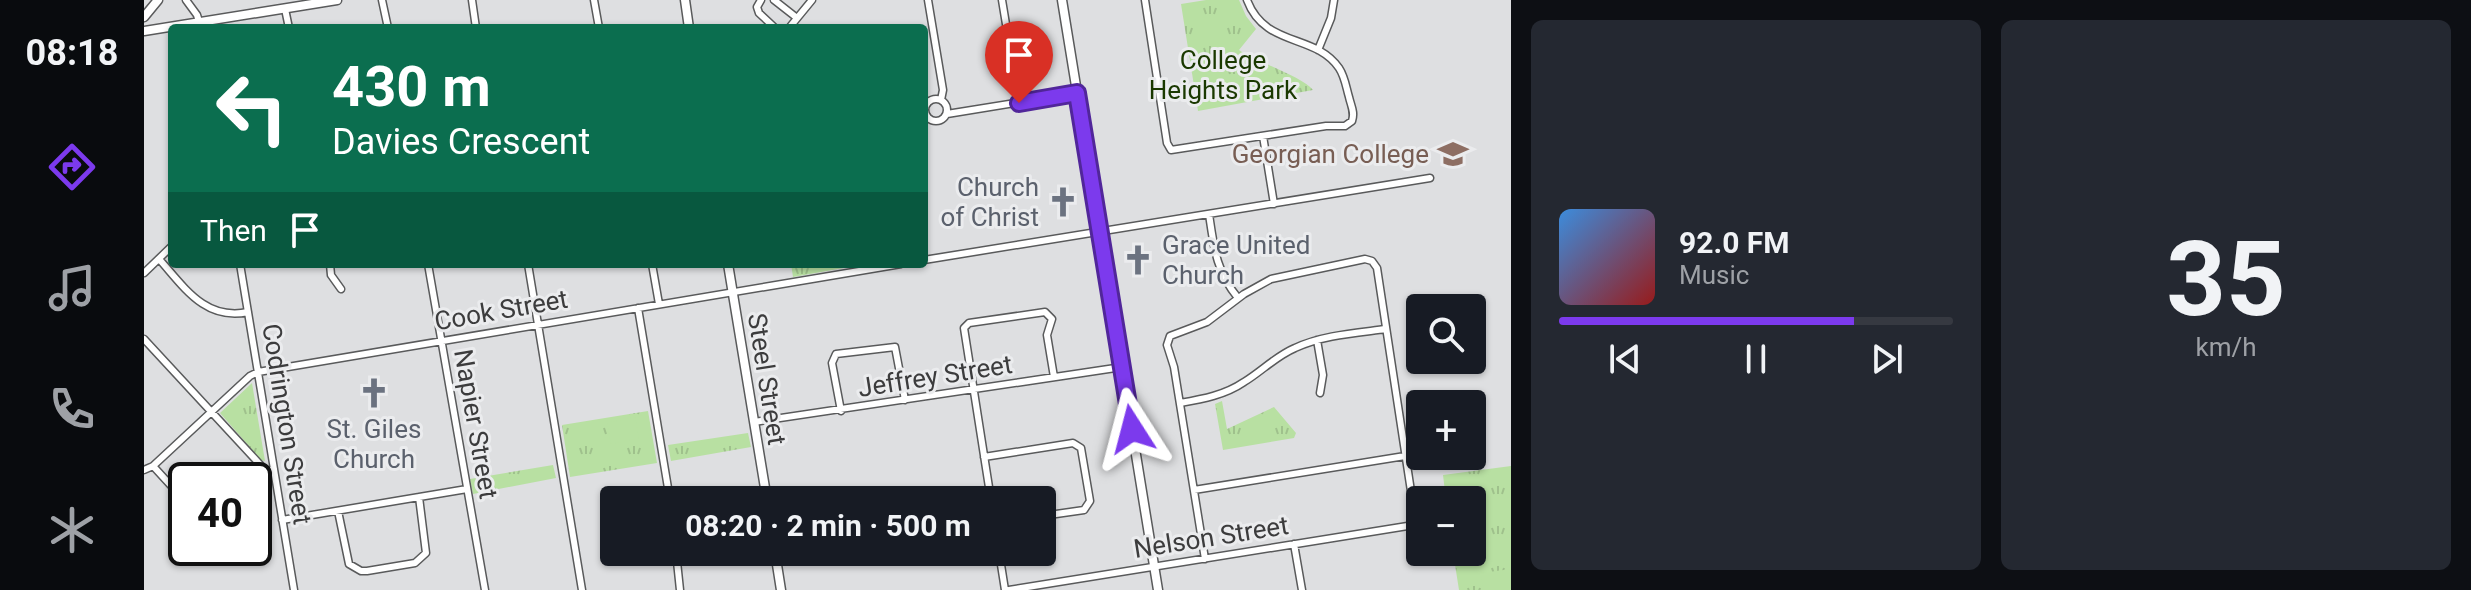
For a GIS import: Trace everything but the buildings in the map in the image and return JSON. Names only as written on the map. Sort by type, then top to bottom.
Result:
[{"type":"street","points":[[144,17],[158,0]]},
{"type":"street","points":[[186,0],[200,24]]},
{"type":"street","points":[[211,24],[337,0]]},
{"type":"street","points":[[382,0],[387,24]]},
{"type":"street","points":[[472,0],[475,24]]},
{"type":"street","points":[[594,0],[598,24]]},
{"type":"street","points":[[685,0],[688,24]]},
{"type":"street","points":[[761,0],[757,7],[759,13],[771,24]]},
{"type":"street","points":[[774,0],[797,18]]},
{"type":"street","points":[[793,24],[812,0]]},
{"type":"street","points":[[928,0],[931,42],[943,90],[941,100]]},
{"type":"street","points":[[1002,0],[1019,103]]},
{"type":"street","points":[[1062,0],[1158,590]]},
{"type":"street","points":[[1145,0],[1168,147],[1175,150],[1326,126],[1345,126],[1352,121],[1354,111],[1340,69],[1318,50],[1279,36],[1266,27],[1252,12],[1247,0]]},
{"type":"street","points":[[1318,50],[1331,18],[1334,0]]},
{"type":"street","points":[[285,9],[288,24]]},
{"type":"street","points":[[144,31],[168,29]]},
{"type":"street","points":[[947,114],[1077,93]]},
{"type":"street","points":[[928,104],[941,100]]},
{"type":"street","points":[[928,116],[935,121],[942,120],[947,114],[947,107],[941,100]]},
{"type":"street","points":[[1263,136],[1274,204]]},
{"type":"street","points":[[928,259],[1430,178]]},
{"type":"street","points":[[1209,214],[1222,276],[1238,298]]},
{"type":"street","points":[[144,273],[168,250]]},
{"type":"street","points":[[159,259],[206,308],[225,314],[248,312]]},
{"type":"street","points":[[1205,559],[1167,340],[1176,332],[1191,330],[1214,319],[1238,298],[1280,276],[1369,260],[1377,268],[1411,486]]},
{"type":"street","name":"Codrington Street","points":[[241,268],[294,590]]},
{"type":"street","points":[[330,268],[331,275],[341,289]]},
{"type":"street","name":"Napier Street","points":[[429,268],[485,590]]},
{"type":"street","points":[[529,268],[582,590]]},
{"type":"street","points":[[653,268],[659,304]]},
{"type":"street","name":"Steel Street","points":[[729,268],[765,486]]},
{"type":"street","name":"Cook Street","points":[[144,470],[153,466],[258,372],[877,268]]},
{"type":"street","points":[[638,308],[668,486]]},
{"type":"street","points":[[989,486],[964,332],[966,324],[1045,312],[1052,319],[1047,335],[1054,377]]},
{"type":"street","points":[[1180,403],[1229,390],[1279,356],[1317,340],[1386,329]]},
{"type":"street","points":[[144,339],[266,471],[274,469]]},
{"type":"street","points":[[1317,340],[1323,375],[1320,393]]},
{"type":"street","points":[[841,411],[832,363],[836,354],[895,347],[905,400]]},
{"type":"street","name":"Jeffrey Street","points":[[754,422],[1122,367]]},
{"type":"street","points":[[984,457],[1078,444],[1089,506],[1084,510],[1056,514]]},
{"type":"street","points":[[1194,490],[1405,456]]},
{"type":"street","points":[[153,466],[168,482]]},
{"type":"street","points":[[282,520],[467,489]]},
{"type":"street","points":[[338,511],[349,564],[367,571],[415,563],[426,553],[419,497]]},
{"type":"street","name":"Nelson Street","points":[[1007,590],[1406,526]]},
{"type":"street","points":[[1294,544],[1302,590]]},
{"type":"street","points":[[677,566],[680,590]]},
{"type":"street","points":[[777,566],[781,590]]},
{"type":"street","points":[[1002,566],[1007,590]]},
{"type":"green space","name":"College Heights Park","points":[[1239,0],[1256,29],[1239,50],[1300,80],[1313,90],[1198,111],[1181,4]]},
{"type":"green space","points":[[792,268],[844,268],[793,277]]},
{"type":"green space","points":[[252,383],[265,461],[220,413]]},
{"type":"green space","points":[[1222,401],[1227,429],[1274,407],[1296,433],[1294,438],[1223,450],[1215,404]]},
{"type":"green space","points":[[648,411],[657,463],[570,477],[562,425]]},
{"type":"green space","points":[[635,417],[639,438],[611,444],[607,423]]},
{"type":"green space","points":[[748,433],[751,447],[671,461],[668,445]]},
{"type":"green space","points":[[553,465],[556,478],[473,494],[470,479]]},
{"type":"green space","points":[[1511,466],[1511,590],[1459,590],[1455,566],[1486,566],[1486,486],[1444,486],[1443,475]]},
{"type":"green space","points":[[1511,569],[1511,590],[1483,590],[1481,573]]},
{"type":"place","name":"Georgian College","points":[[1453,154]]},
{"type":"place","name":"Church of Christ","points":[[1063,202]]},
{"type":"place","name":"Grace United Church","points":[[1138,260]]},
{"type":"place","name":"St. Giles Church","points":[[374,393]]},
{"type":"route","points":[[1019,103],[1077,93],[1132,429]]}]
